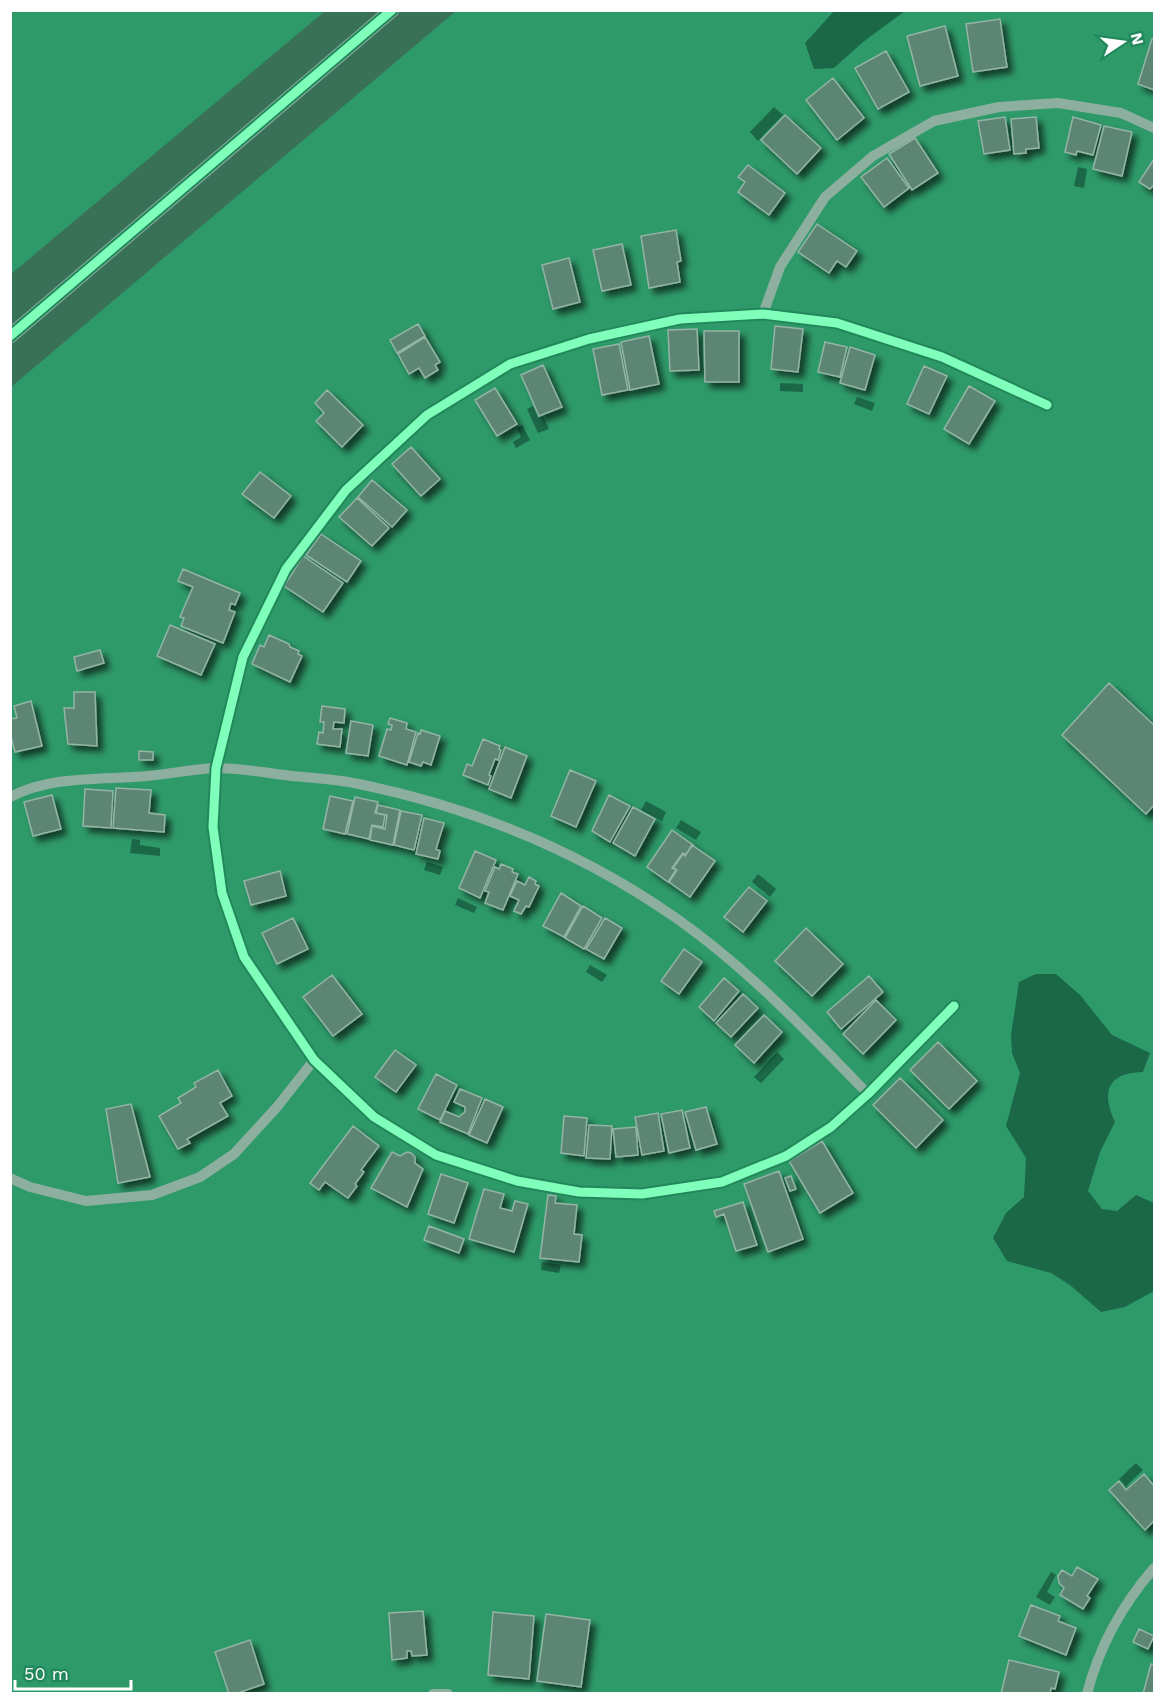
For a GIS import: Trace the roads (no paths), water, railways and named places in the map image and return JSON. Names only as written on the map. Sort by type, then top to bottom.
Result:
[{"type":"main road","points":[[10,336],[392,10]]},
{"type":"street","points":[[763,314],[780,267],[825,197],[873,156],[934,121],[999,107],[1058,103],[1121,113],[1155,128]]},
{"type":"street","points":[[954,1006],[868,1094],[831,1126],[786,1156],[722,1182],[642,1194],[579,1191],[517,1182],[436,1155],[374,1117],[314,1060],[244,957],[222,893],[213,826],[216,768],[243,657],[286,569],[346,490],[427,416],[510,364],[589,339],[680,319],[763,314],[837,323],[942,357],[1047,405]]},
{"type":"street","points":[[10,796],[28,788],[78,780],[147,776],[216,768],[356,783],[450,805],[525,833],[595,867],[676,918],[736,965],[809,1033],[868,1094]]},
{"type":"street","points":[[10,1178],[30,1187],[87,1201],[152,1195],[200,1178],[234,1154],[277,1107],[314,1060]]},
{"type":"street","points":[[1087,1694],[1092,1676],[1115,1622],[1137,1588],[1155,1568]]},
{"type":"street","points":[[434,1694],[448,1694]]}]
